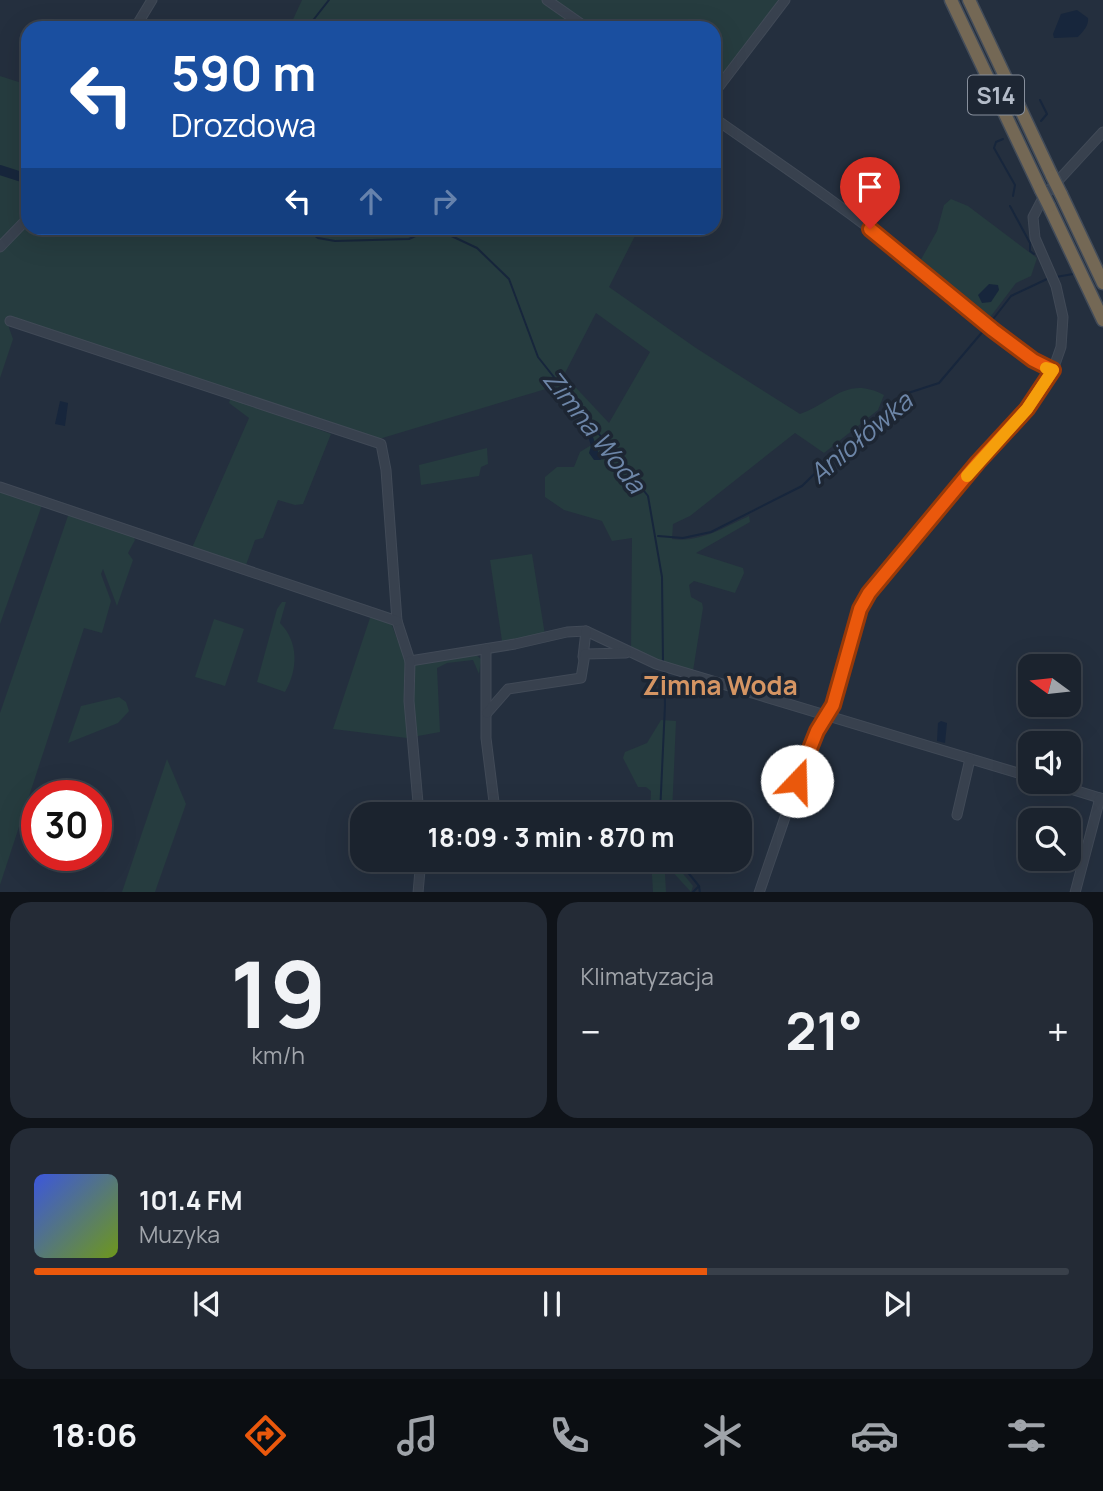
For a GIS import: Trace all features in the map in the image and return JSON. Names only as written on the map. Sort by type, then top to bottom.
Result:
[{"type":"highway","name":"S14","points":[[951,0],[1103,320]]},
{"type":"highway","name":"S14","points":[[969,0],[1103,283]]},
{"type":"street","points":[[139,21],[152,0]]},
{"type":"street","points":[[547,0],[577,21]]},
{"type":"street","points":[[721,84],[785,0]]},
{"type":"street","points":[[721,123],[889,243],[1033,360],[1053,370]]},
{"type":"street","points":[[759,892],[804,762],[834,703],[860,609],[869,593],[978,462],[1027,409],[1053,370],[1063,333],[1063,317],[1056,286],[1034,238],[1032,227],[1035,209],[1103,132]]},
{"type":"street","points":[[0,247],[21,225]]},
{"type":"street","points":[[10,321],[381,444],[386,470],[397,621],[410,661],[409,701],[418,802]]},
{"type":"street","points":[[0,487],[397,621]]},
{"type":"street","points":[[410,661],[567,632],[586,631],[656,664],[1018,773]]},
{"type":"street","points":[[487,713],[508,689],[581,678],[586,631]]},
{"type":"street","points":[[486,649],[486,738],[494,802]]},
{"type":"street","points":[[583,657],[587,653],[631,654]]},
{"type":"street","points":[[957,815],[970,759]]},
{"type":"street","points":[[1075,892],[1101,799],[1081,793]]},
{"type":"street","points":[[418,892],[420,872]]},
{"type":"green space","points":[[302,0],[781,0],[721,79],[721,21],[292,21]]},
{"type":"green space","points":[[0,76],[21,83],[21,235],[635,235],[609,287],[696,348],[800,414],[849,389],[871,390],[884,395],[878,410],[824,453],[795,433],[690,516],[673,524],[672,539],[682,540],[712,533],[749,516],[750,522],[696,553],[743,568],[744,573],[735,593],[694,581],[689,585],[691,597],[702,603],[703,608],[693,671],[631,651],[632,538],[612,541],[602,521],[564,510],[545,497],[545,477],[557,467],[574,467],[580,452],[593,444],[584,420],[556,386],[379,439],[6,319],[13,339],[0,378]],"holes":[[[596,313],[650,352],[609,423],[564,375]]]},
{"type":"green space","points":[[951,199],[968,206],[1037,258],[1031,276],[1016,283],[988,320],[919,263],[937,231],[944,205]]},
{"type":"green space","points":[[231,397],[331,434],[303,504],[295,505],[278,500],[263,538],[255,540],[246,565],[240,567],[191,550],[249,418],[229,403]]},
{"type":"green space","points":[[487,448],[488,464],[481,467],[479,476],[421,485],[419,465]]},
{"type":"green space","points":[[0,492],[42,505],[0,624]]},
{"type":"green space","points":[[69,513],[133,536],[135,540],[128,553],[133,560],[117,606],[103,569],[101,574],[111,601],[102,633],[84,628],[34,780],[21,780],[21,821],[0,885],[0,713]]},
{"type":"green space","points":[[532,554],[545,635],[502,641],[490,560]]},
{"type":"green space","points":[[282,602],[286,602],[280,623],[291,639],[294,656],[292,675],[285,692],[257,682],[277,609]]},
{"type":"green space","points":[[373,616],[391,623],[405,659],[413,665],[476,655],[481,659],[479,674],[473,660],[447,663],[437,668],[440,732],[407,738],[333,729],[370,618]]},
{"type":"green space","points":[[214,619],[244,629],[225,686],[195,677]]},
{"type":"green space","points":[[119,697],[126,702],[129,711],[118,723],[68,743],[81,706]]},
{"type":"green space","points":[[661,720],[676,721],[673,802],[651,802],[651,791],[646,787],[638,787],[623,758],[625,752],[647,743]]},
{"type":"green space","points":[[167,759],[186,804],[155,892],[122,892]]},
{"type":"green space","points":[[652,872],[667,872],[666,892],[653,892]]},
{"type":"green space","points":[[673,872],[682,872],[693,886],[691,892]]},
{"type":"water","points":[[1077,10],[1088,18],[1084,30],[1078,37],[1054,38],[1061,14]]},
{"type":"water","points":[[989,284],[998,285],[999,290],[991,302],[982,303],[978,295]]},
{"type":"water","points":[[60,401],[68,403],[65,426],[55,424]]},
{"type":"water","points":[[588,436],[593,437],[601,460],[594,460],[589,453],[591,446]]},
{"type":"water","points":[[938,723],[947,723],[945,743],[937,741]]},
{"type":"waterway","points":[[312,21],[329,0]]},
{"type":"waterway","points":[[1040,100],[1047,114],[1041,121]]},
{"type":"waterway","points":[[1003,139],[996,142],[994,148],[1015,185],[1013,196]]},
{"type":"waterway","points":[[0,170],[21,177]]},
{"type":"waterway","points":[[1010,206],[1030,243],[1030,251],[1034,254]]},
{"type":"waterway","name":"Zimna Woda","points":[[314,235],[335,241],[409,239],[418,235]]},
{"type":"waterway","name":"Zimna Woda","points":[[449,235],[477,248],[509,279],[538,357],[648,496],[662,577],[663,662]]},
{"type":"waterway","name":"Aniołówka","points":[[1056,277],[1073,274]]},
{"type":"waterway","name":"Aniołówka","points":[[990,323],[1011,296],[1047,279]]},
{"type":"waterway","name":"Aniołówka","points":[[658,536],[683,538],[711,532],[802,486],[839,450],[883,419],[905,394],[939,383],[984,330]]},
{"type":"waterway","name":"Zimna Woda","points":[[661,802],[664,671]]},
{"type":"waterway","name":"Zimna Woda","points":[[688,872],[699,886],[700,892]]},
{"type":"waterway","points":[[693,892],[699,886]]},
{"type":"slow traffic","points":[[967,476],[1027,409],[1053,370],[1046,368]]},
{"type":"district","name":"Zimna Woda","points":[[720,685]]},
{"type":"route","points":[[797,781],[817,731],[833,705],[860,609],[869,593],[978,462],[1027,409],[1053,370],[1033,360],[993,330],[870,229]]}]
